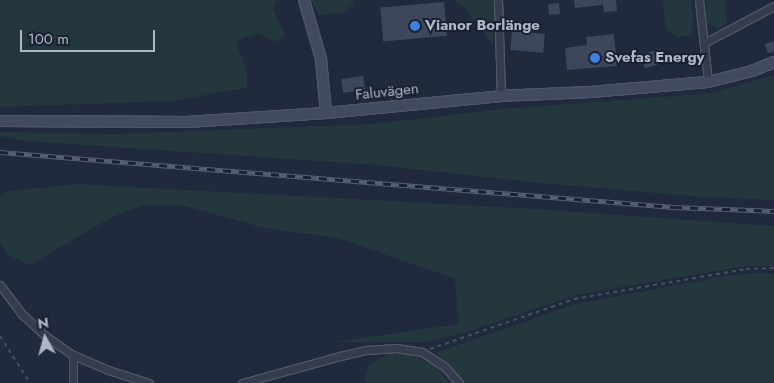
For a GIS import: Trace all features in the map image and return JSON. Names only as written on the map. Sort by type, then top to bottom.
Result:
[{"type":"street","points":[[304,0],[321,59],[326,113]]},
{"type":"street","points":[[498,0],[501,96]]},
{"type":"street","points":[[699,0],[708,82]]},
{"type":"street","points":[[704,43],[774,6]]},
{"type":"street","name":"Faluvägen","points":[[0,121],[188,122],[326,113],[501,96],[591,92],[708,82],[752,71],[774,62]]},
{"type":"street","points":[[0,285],[23,315],[47,338],[73,355],[108,370],[149,383]]},
{"type":"street","points":[[242,383],[367,350],[396,348],[422,352],[444,367],[459,383]]},
{"type":"street","points":[[73,355],[73,383]]},
{"type":"path","points":[[422,352],[574,299],[746,269],[774,268]]},
{"type":"path","points":[[0,336],[30,383]]},
{"type":"shaded area","points":[[0,0],[277,0],[273,8],[285,35],[274,42],[259,33],[236,41],[247,72],[247,88],[172,101],[0,107]]},
{"type":"shaded area","points":[[311,0],[353,0],[353,5],[342,13],[318,15]]},
{"type":"shaded area","points":[[453,0],[494,0],[495,31],[492,45],[466,9]]},
{"type":"shaded area","points":[[662,0],[692,0],[693,25],[691,35],[677,38],[666,29]]},
{"type":"shaded area","points":[[705,0],[725,0],[727,23],[718,29],[707,23]]},
{"type":"shaded area","points":[[774,75],[774,200],[702,197],[539,183],[376,165],[25,141],[0,136],[0,132],[113,134],[373,124],[501,109],[711,93]]},
{"type":"shaded area","points":[[78,184],[536,209],[774,226],[774,266],[746,266],[576,295],[464,333],[425,342],[334,342],[458,324],[455,279],[338,238],[264,228],[186,206],[144,205],[112,217],[30,265],[8,255],[0,242],[0,197],[7,191]]},
{"type":"shaded area","points":[[774,274],[774,383],[466,383],[435,353],[575,304],[730,275]]},
{"type":"shaded area","points":[[387,354],[411,355],[437,367],[450,383],[364,383],[368,366]]},
{"type":"building","points":[[574,0],[602,0],[602,5],[575,8]]},
{"type":"building","points":[[602,0],[616,0],[617,11],[604,12]]},
{"type":"building","points":[[444,2],[447,36],[383,41],[380,8]]},
{"type":"building","points":[[559,3],[560,14],[549,15],[548,4]]},
{"type":"building","points":[[512,31],[545,34],[543,53],[510,50]]},
{"type":"building","points":[[614,34],[617,66],[567,70],[565,48],[587,45],[586,37]]},
{"type":"building","points":[[774,41],[774,51],[768,53],[765,44]]},
{"type":"building","points":[[660,49],[664,62],[645,68],[641,55]]},
{"type":"building","points":[[363,76],[365,90],[343,93],[341,79]]},
{"type":"railway","points":[[0,152],[674,207],[774,211]]},
{"type":"place","name":"Vianor Borlänge","points":[[415,26]]},
{"type":"place","name":"Svefas Energy","points":[[595,58]]}]
